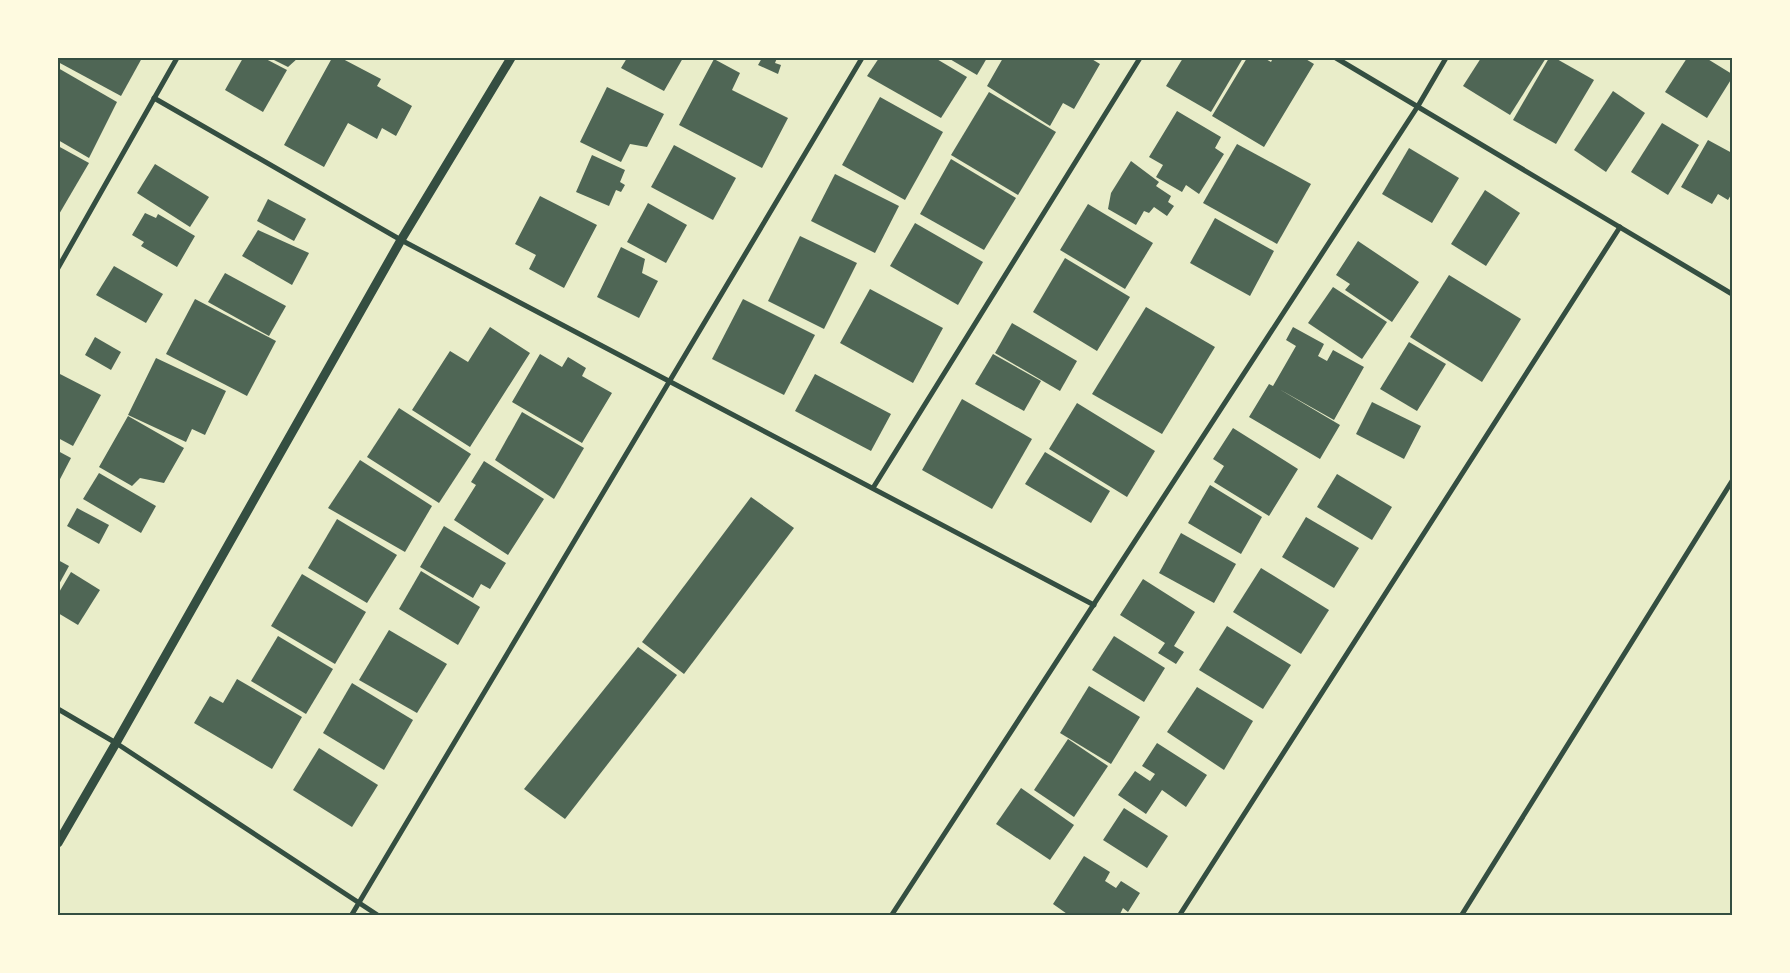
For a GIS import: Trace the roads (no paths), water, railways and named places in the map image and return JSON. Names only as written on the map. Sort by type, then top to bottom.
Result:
[{"type":"street","points":[[58,268],[177,58]]},
{"type":"street","points":[[58,843],[401,240],[511,58]]},
{"type":"street","points":[[351,916],[862,58]]},
{"type":"street","points":[[873,488],[1140,58]]},
{"type":"street","points":[[1336,58],[1732,294]]},
{"type":"street","points":[[891,916],[1418,106],[1446,58]]},
{"type":"street","points":[[154,98],[401,240],[1094,605]]},
{"type":"street","points":[[1179,916],[1620,227]]},
{"type":"street","points":[[1462,916],[1732,481]]},
{"type":"street","points":[[58,709],[116,744],[379,916]]}]
